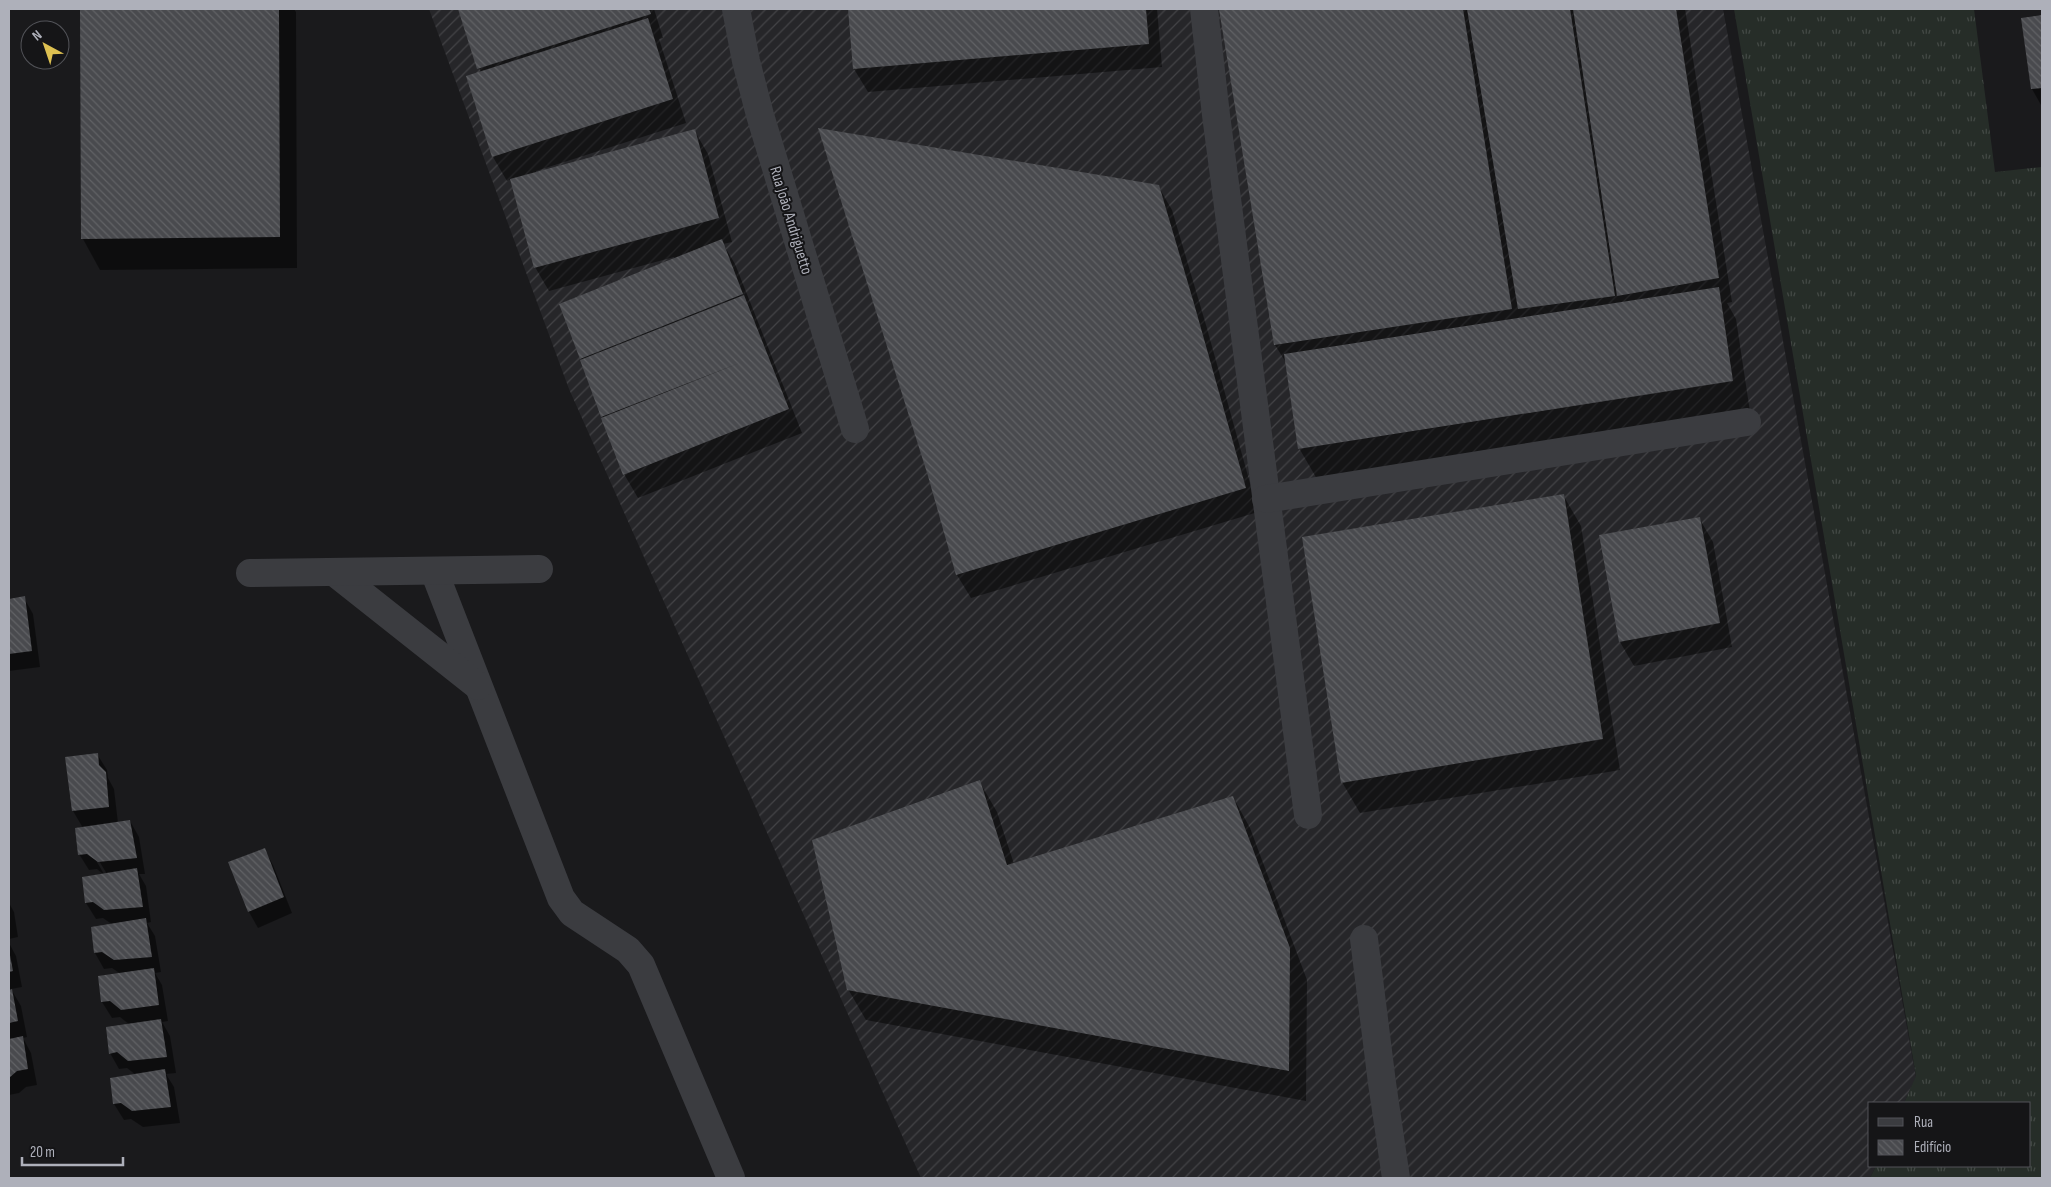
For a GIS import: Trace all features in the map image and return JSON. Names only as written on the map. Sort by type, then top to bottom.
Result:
[{"type":"street","name":"Rua João Andriguetto","points":[[736,9],[746,61],[760,115],[855,429]]},
{"type":"street","points":[[1204,9],[1218,135],[1308,815]]},
{"type":"street","points":[[1266,500],[1747,422]]},
{"type":"street","points":[[250,573],[539,569]]},
{"type":"street","points":[[434,571],[561,898],[572,913],[628,950],[641,965],[731,1178]]},
{"type":"street","points":[[334,572],[479,687]]},
{"type":"street","points":[[1364,939],[1396,1178]]},
{"type":"shaded area","points":[[429,9],[1723,9],[1916,1077],[1904,1102],[1868,1102],[1868,1167],[1876,1167],[1870,1178],[921,1178],[569,389]]},
{"type":"green space","points":[[1734,9],[1974,9],[1995,172],[2042,167],[2042,1178],[1870,1178],[1876,1167],[2031,1167],[2031,1102],[1904,1102],[1916,1076]]},
{"type":"building","points":[[80,9],[279,9],[280,237],[81,239]]},
{"type":"building","points":[[458,9],[649,9],[651,14],[477,69]]},
{"type":"building","points":[[848,9],[1146,9],[1149,44],[853,69]]},
{"type":"building","points":[[1219,9],[1463,9],[1512,309],[1274,345]]},
{"type":"building","points":[[1467,9],[1570,9],[1615,296],[1518,309]]},
{"type":"building","points":[[1573,9],[1676,9],[1719,278],[1617,296]]},
{"type":"building","points":[[2042,15],[2042,88],[2031,89],[2021,18]]},
{"type":"building","points":[[648,18],[673,99],[492,157],[466,76]]},
{"type":"building","points":[[818,128],[1159,185],[1246,488],[956,575],[928,476]]},
{"type":"building","points":[[695,129],[719,218],[534,268],[510,179]]},
{"type":"building","points":[[722,239],[743,294],[580,359],[559,304]]},
{"type":"building","points":[[1719,287],[1733,381],[1298,449],[1284,354]]},
{"type":"building","points":[[744,295],[789,409],[623,475],[601,418],[742,362],[601,417],[580,360]]},
{"type":"building","points":[[1564,494],[1603,739],[1341,783],[1302,537]]},
{"type":"building","points":[[1700,517],[1720,623],[1619,642],[1599,535]]},
{"type":"building","points":[[25,596],[32,651],[9,654],[9,599]]},
{"type":"building","points":[[98,753],[99,765],[106,772],[109,807],[72,811],[65,757]]},
{"type":"building","points":[[980,780],[1007,865],[1233,796],[1290,948],[1289,1071],[847,990],[812,840]]},
{"type":"building","points":[[130,820],[137,858],[98,862],[87,854],[78,855],[75,828]]},
{"type":"building","points":[[265,848],[284,897],[248,912],[228,862]]},
{"type":"building","points":[[137,868],[143,907],[104,910],[93,902],[85,903],[82,877]]},
{"type":"building","points":[[146,918],[152,957],[114,960],[102,952],[94,953],[91,927]]},
{"type":"building","points":[[9,950],[13,971],[9,972]]},
{"type":"building","points":[[154,968],[159,1005],[121,1010],[110,1001],[101,1002],[98,976]]},
{"type":"building","points":[[12,989],[18,1021],[9,1023],[9,990]]},
{"type":"building","points":[[161,1019],[167,1057],[128,1061],[117,1052],[109,1054],[106,1027]]},
{"type":"building","points":[[23,1036],[28,1069],[17,1071],[9,1078],[9,1039]]},
{"type":"building","points":[[165,1069],[171,1107],[132,1111],[121,1103],[113,1104],[110,1078]]}]
